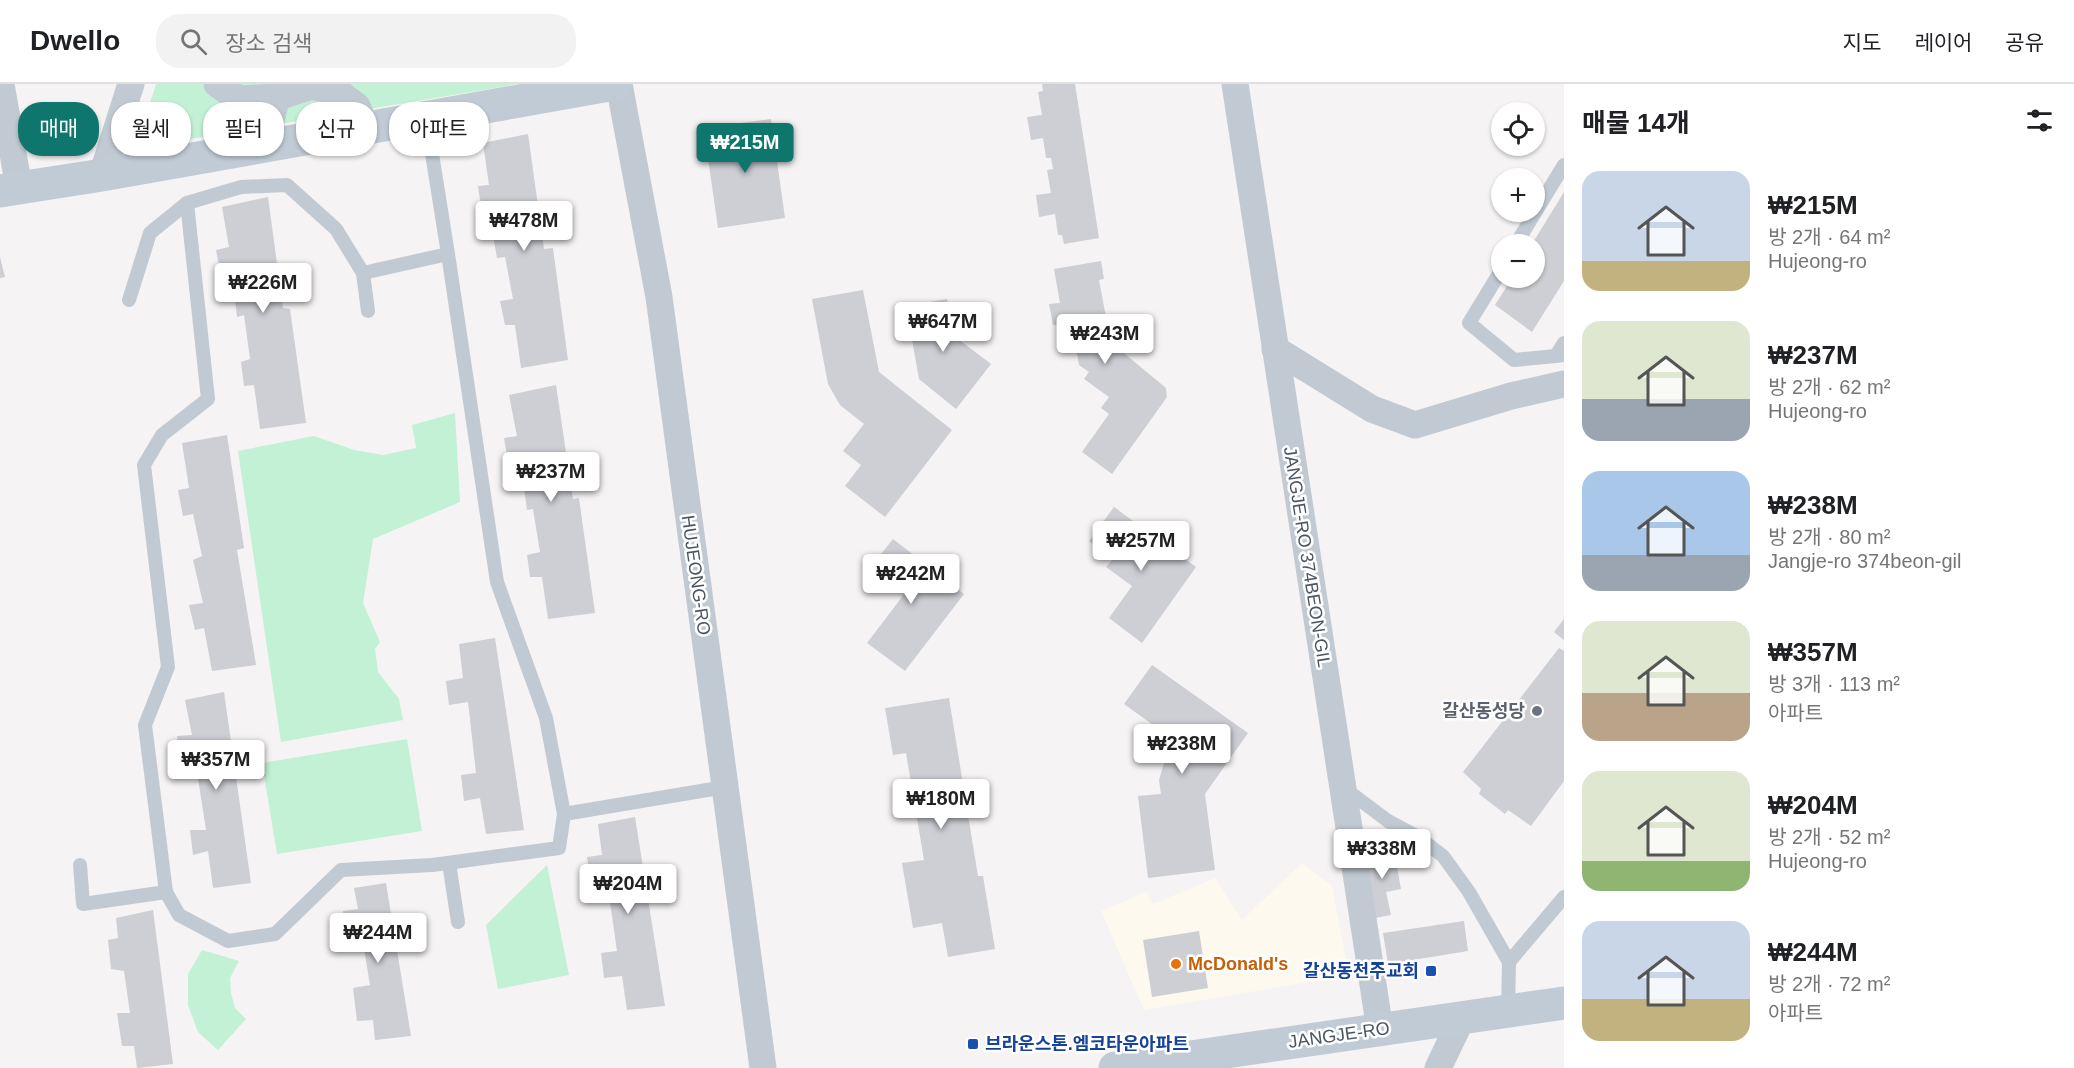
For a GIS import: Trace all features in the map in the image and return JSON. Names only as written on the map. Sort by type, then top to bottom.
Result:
[{"type":"street","points":[[1,84],[9,189],[208,156]]},
{"type":"street","points":[[102,175],[130,84]]},
{"type":"street","points":[[196,84],[202,88],[212,84]]},
{"type":"street","points":[[218,84],[239,99],[312,86],[342,88],[354,102]]},
{"type":"street","points":[[489,105],[617,84]]},
{"type":"street","name":"HUJEONG-RO","points":[[617,84],[659,297],[763,1068]]},
{"type":"street","name":"JANGJE-RO 374BEON-GIL","points":[[1235,84],[1380,1029]]},
{"type":"street","points":[[1275,349],[1372,409],[1415,425],[1511,396],[1564,384]]},
{"type":"street","name":"JANGJE-RO","points":[[1115,1068],[1508,1011],[1561,1006]]},
{"type":"street","points":[[1438,1068],[1462,1018]]},
{"type":"lane","points":[[188,203],[208,399],[162,435],[144,465],[168,667],[145,724],[166,892],[179,915],[228,941],[275,934],[341,870],[448,862],[559,848],[564,814],[546,718],[498,582],[432,156]]},
{"type":"lane","points":[[1522,234],[1564,165]]},
{"type":"lane","points":[[129,300],[150,232],[188,203],[241,187],[287,185],[336,229],[363,273],[368,311]]},
{"type":"lane","points":[[363,273],[448,254]]},
{"type":"lane","points":[[1491,287],[1469,323],[1514,360],[1560,356],[1564,343]]},
{"type":"lane","points":[[1342,787],[1388,821],[1418,837],[1443,856],[1469,892],[1509,962],[1508,1011]]},
{"type":"lane","points":[[564,814],[725,788]]},
{"type":"lane","points":[[448,862],[458,922]]},
{"type":"lane","points":[[80,865],[83,904],[166,892]]},
{"type":"lane","points":[[1509,962],[1564,897]]},
{"type":"shaded area","points":[[1302,863],[1332,886],[1349,975],[1144,1010],[1101,911],[1146,892],[1153,904],[1215,878],[1242,920]]},
{"type":"green space","points":[[156,84],[519,84],[411,102],[389,102],[389,106],[377,108],[377,102],[296,102],[296,121],[284,123],[284,102],[203,102],[203,137],[191,139],[191,102],[150,102]]},
{"type":"green space","points":[[455,413],[460,502],[373,539],[363,603],[380,642],[375,649],[378,672],[399,699],[403,720],[281,742],[238,451],[314,436],[354,450],[383,455],[416,448],[412,425]]},
{"type":"green space","points":[[407,739],[422,831],[277,854],[262,763]]},
{"type":"green space","points":[[547,865],[569,975],[498,989],[486,925]]},
{"type":"green space","points":[[202,950],[239,961],[230,978],[231,993],[235,1008],[246,1019],[218,1050],[198,1032],[188,1005],[188,974]]},
{"type":"building","points":[[1042,84],[1075,84],[1099,238],[1064,244],[1062,235],[1058,235],[1055,214],[1039,217],[1036,195],[1051,193],[1047,170],[1053,169],[1051,158],[1046,158],[1043,138],[1031,140],[1027,117],[1042,115],[1038,92],[1043,91]]},
{"type":"building","points":[[771,119],[785,218],[718,228],[706,144],[725,125]]},
{"type":"building","points":[[528,134],[544,249],[553,248],[568,360],[521,368],[515,325],[505,325],[500,301],[513,299],[505,257],[497,258],[489,212],[482,213],[478,186],[489,185],[485,156],[489,156],[489,142]]},
{"type":"building","points":[[1564,192],[1564,281],[1532,332],[1495,305],[1506,288],[1545,288],[1545,234],[1538,234]]},
{"type":"building","points":[[268,197],[283,308],[290,309],[306,423],[260,429],[254,385],[244,386],[241,362],[250,359],[244,315],[237,317],[232,273],[221,276],[216,250],[229,247],[222,207]]},
{"type":"building","points":[[0,257],[5,277],[0,278]]},
{"type":"building","points":[[1101,261],[1104,279],[1099,280],[1109,333],[1112,332],[1114,345],[1166,388],[1167,397],[1112,474],[1082,452],[1109,414],[1101,408],[1109,397],[1084,379],[1089,372],[1079,365],[1077,353],[1073,353],[1071,343],[1067,344],[1064,324],[1053,325],[1049,304],[1060,303],[1054,269]]},
{"type":"building","points":[[863,290],[879,372],[952,430],[885,517],[845,486],[861,465],[843,451],[864,424],[840,405],[828,384],[812,299]]},
{"type":"building","points":[[947,299],[954,336],[991,364],[956,409],[919,379],[906,306]]},
{"type":"building","points":[[556,385],[573,499],[579,498],[595,613],[548,619],[542,577],[530,577],[527,555],[540,552],[533,509],[527,510],[521,465],[509,467],[504,438],[517,436],[509,395]]},
{"type":"building","points":[[227,435],[244,548],[237,550],[256,665],[212,671],[204,628],[195,630],[189,605],[203,603],[193,560],[202,556],[193,514],[183,516],[178,490],[189,488],[182,443]]},
{"type":"building","points":[[1114,507],[1196,567],[1142,643],[1109,618],[1132,586],[1106,567],[1113,559],[1089,541]]},
{"type":"building","points":[[893,539],[964,594],[905,671],[867,643],[905,593],[871,567]]},
{"type":"building","points":[[1564,619],[1564,640],[1554,632]]},
{"type":"building","points":[[495,638],[524,830],[486,834],[480,798],[464,801],[461,775],[476,773],[468,702],[449,705],[446,681],[463,678],[459,644]]},
{"type":"building","name":"갈산동성당","points":[[1559,648],[1564,651],[1564,781],[1531,826],[1508,810],[1505,814],[1479,794],[1481,789],[1463,772]]},
{"type":"building","points":[[1152,665],[1248,733],[1205,794],[1215,870],[1148,878],[1138,796],[1161,794],[1159,780],[1164,763],[1178,743],[1124,704]]},
{"type":"building","points":[[224,692],[251,883],[213,888],[208,851],[193,855],[190,830],[206,830],[195,759],[179,760],[177,736],[192,735],[185,700]]},
{"type":"building","points":[[949,698],[978,876],[983,876],[995,949],[948,957],[942,923],[913,928],[902,863],[924,860],[906,753],[893,755],[885,708]]},
{"type":"building","points":[[635,817],[665,1006],[627,1010],[622,976],[604,978],[601,953],[617,951],[607,881],[591,883],[587,857],[602,855],[598,824]]},
{"type":"building","points":[[1394,850],[1401,889],[1386,892],[1391,915],[1375,918],[1363,856]]},
{"type":"building","points":[[386,883],[411,1036],[375,1040],[373,1020],[357,1021],[353,988],[370,985],[363,943],[348,943],[343,911],[358,909],[354,888]]},
{"type":"building","points":[[153,910],[173,1064],[137,1068],[134,1046],[122,1046],[117,1013],[130,1013],[124,971],[111,969],[108,940],[118,938],[116,918]]},
{"type":"building","points":[[1464,921],[1468,951],[1388,964],[1383,933]]},
{"type":"building","name":"McDonald's","points":[[1199,931],[1208,988],[1152,997],[1143,940]]},
{"type":"place","name":"갈산동성당","points":[[1537,711]]},
{"type":"place","name":"McDonald's","points":[[1176,964]]},
{"type":"place","name":"갈산동천주교회","points":[[1431,971]]},
{"type":"place","name":"브라운스톤.엠코타운아파트","points":[[973,1044]]}]
